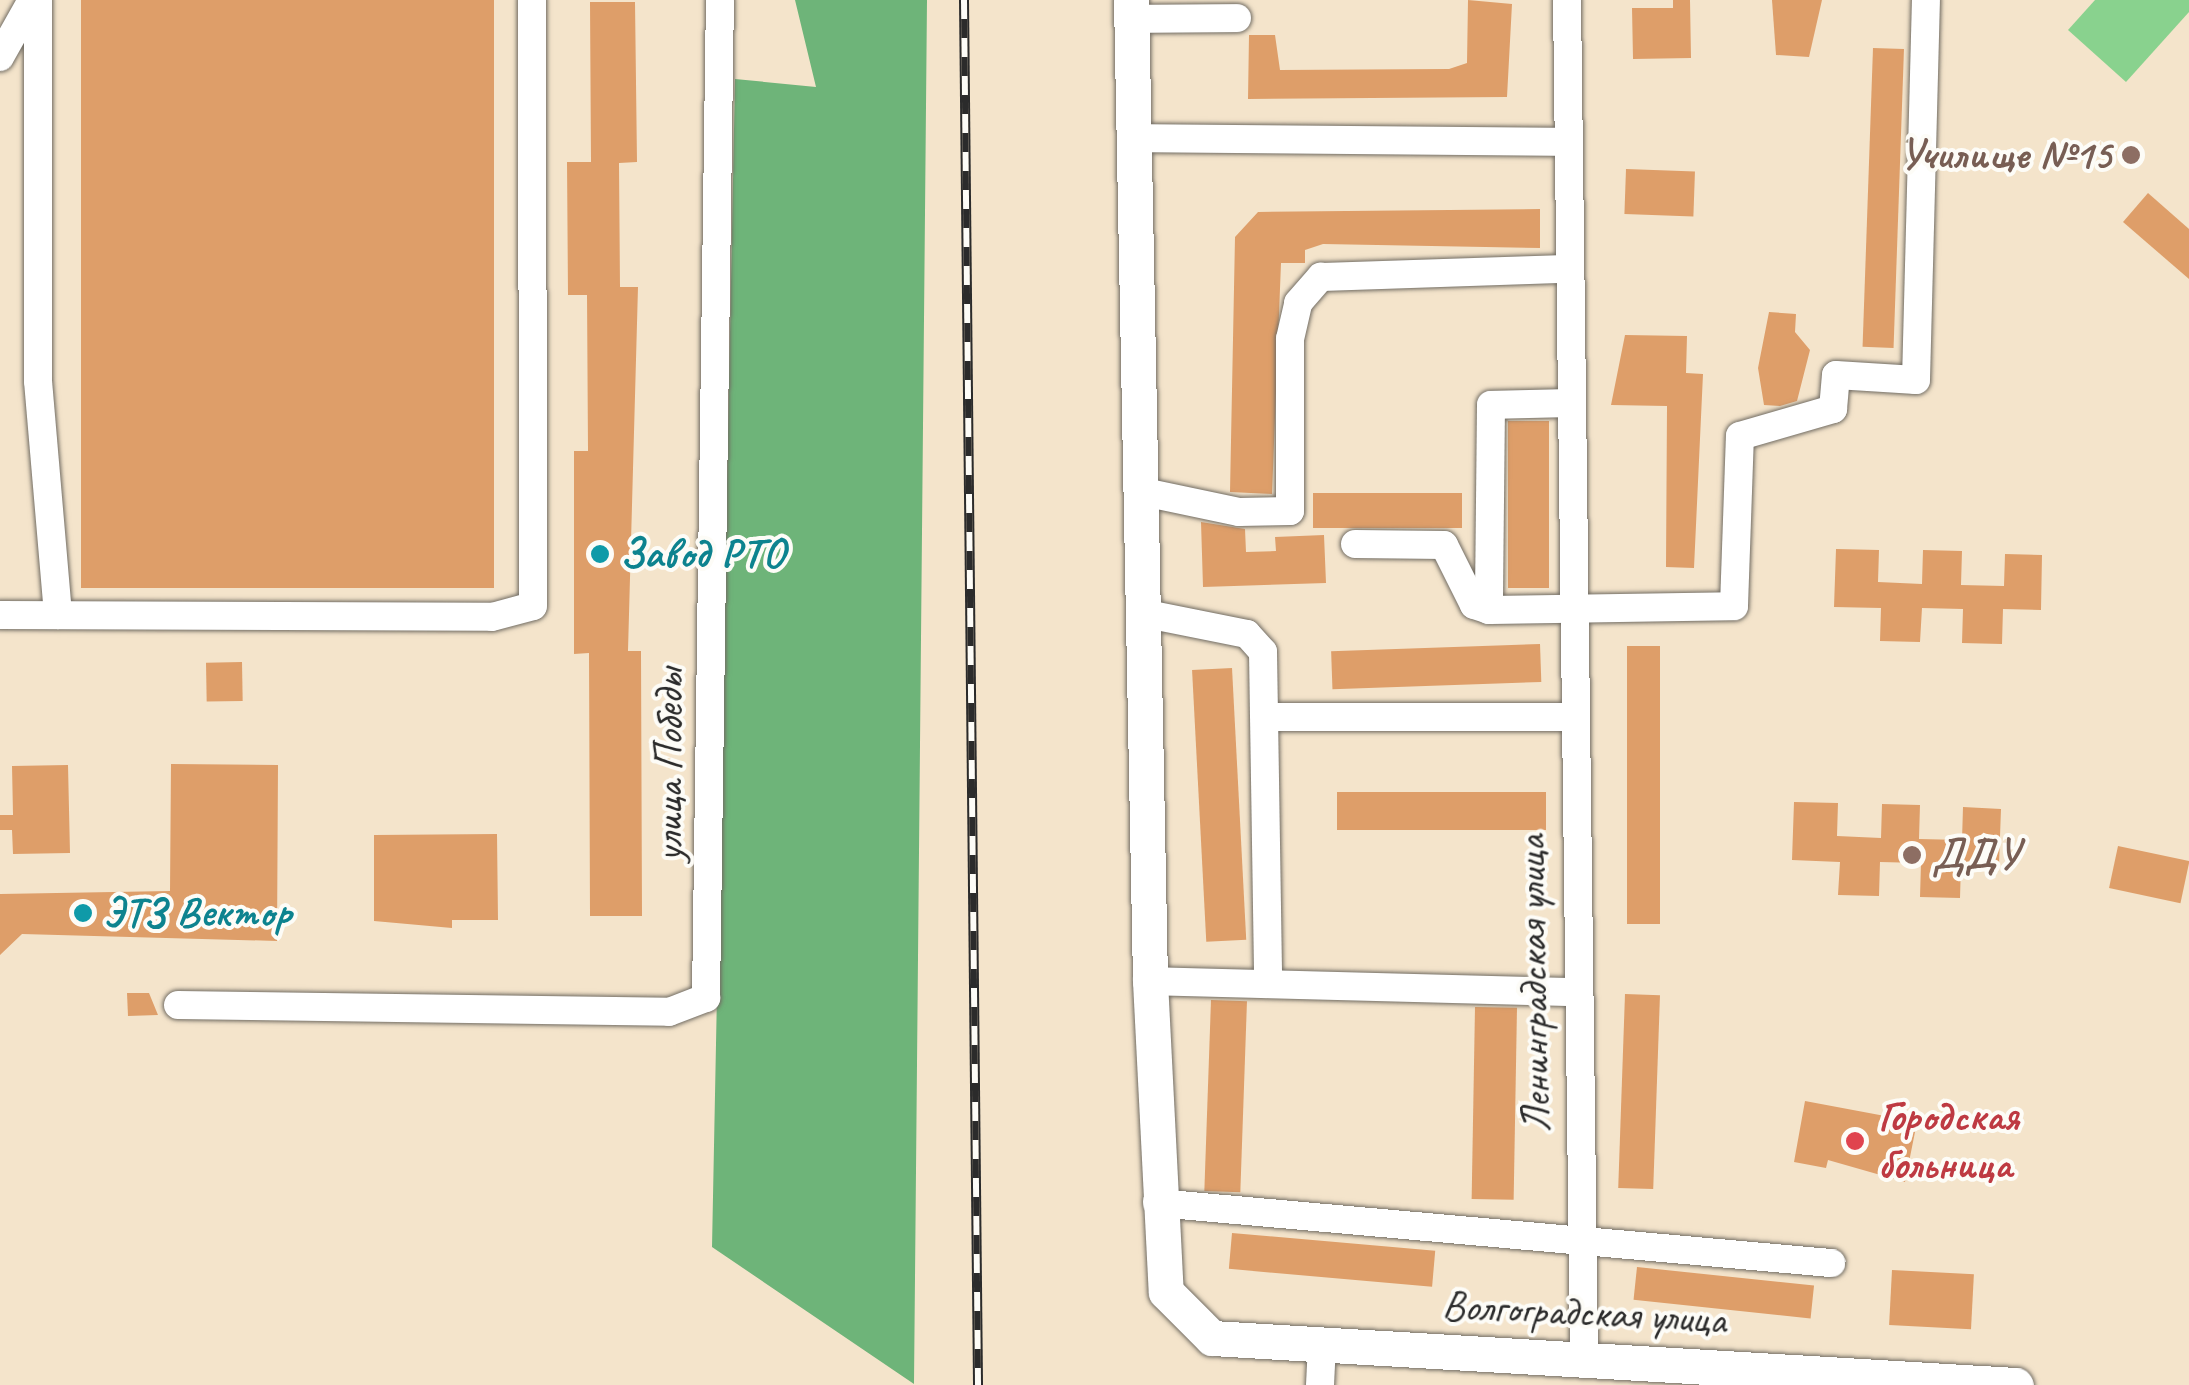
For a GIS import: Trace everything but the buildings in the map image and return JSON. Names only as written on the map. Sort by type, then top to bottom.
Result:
[{"type":"main road","points":[[1132,10],[1138,490],[1157,1204]]},
{"type":"main road","name":"Волгоградская улица","points":[[1157,1204],[1166,1292],[1212,1338],[1584,1357],[1737,1376],[2016,1385]]},
{"type":"street","points":[[0,57],[35,0]]},
{"type":"street","points":[[35,0],[38,381],[58,614]]},
{"type":"street","points":[[0,615],[492,617],[532,606],[532,0]]},
{"type":"street","name":"улица Победы","points":[[178,1005],[668,1012],[706,998],[720,0]]},
{"type":"street","name":"Ленинградская улица","points":[[1566,0],[1573,992],[1584,1357]]},
{"type":"street","points":[[1354,544],[1444,545],[1471,601],[1489,610],[1734,606],[1740,436],[1833,408],[1836,375],[1916,380],[1926,0]]},
{"type":"street","points":[[1132,10],[1237,18]]},
{"type":"street","points":[[1134,138],[1567,142]]},
{"type":"street","points":[[1138,490],[1238,512],[1290,512],[1290,339],[1298,303],[1321,277],[1567,268]]},
{"type":"street","points":[[1489,610],[1491,405],[1567,403]]},
{"type":"street","points":[[1142,612],[1257,640],[1266,717],[1268,984]]},
{"type":"street","points":[[1266,717],[1570,717]]},
{"type":"street","points":[[1150,981],[1573,992]]},
{"type":"street","points":[[1157,1204],[1580,1245],[1831,1263]]},
{"type":"street","points":[[1320,1385],[1322,1344]]},
{"type":"green space","points":[[795,0],[927,0],[914,1384],[712,1247],[735,79],[816,87]]},
{"type":"green space","points":[[2095,0],[2189,0],[2189,12],[2126,82],[2068,30]]},
{"type":"railway","points":[[964,0],[978,1385]]},
{"type":"place","name":"Училище №15","points":[[2131,155]]},
{"type":"place","name":"Завод РТО","points":[[600,554]]},
{"type":"place","name":"ДДУ","points":[[1912,855]]},
{"type":"place","name":"ЭТЗ Вектор","points":[[83,913]]},
{"type":"place","name":"Городская больница","points":[[1855,1141]]}]
